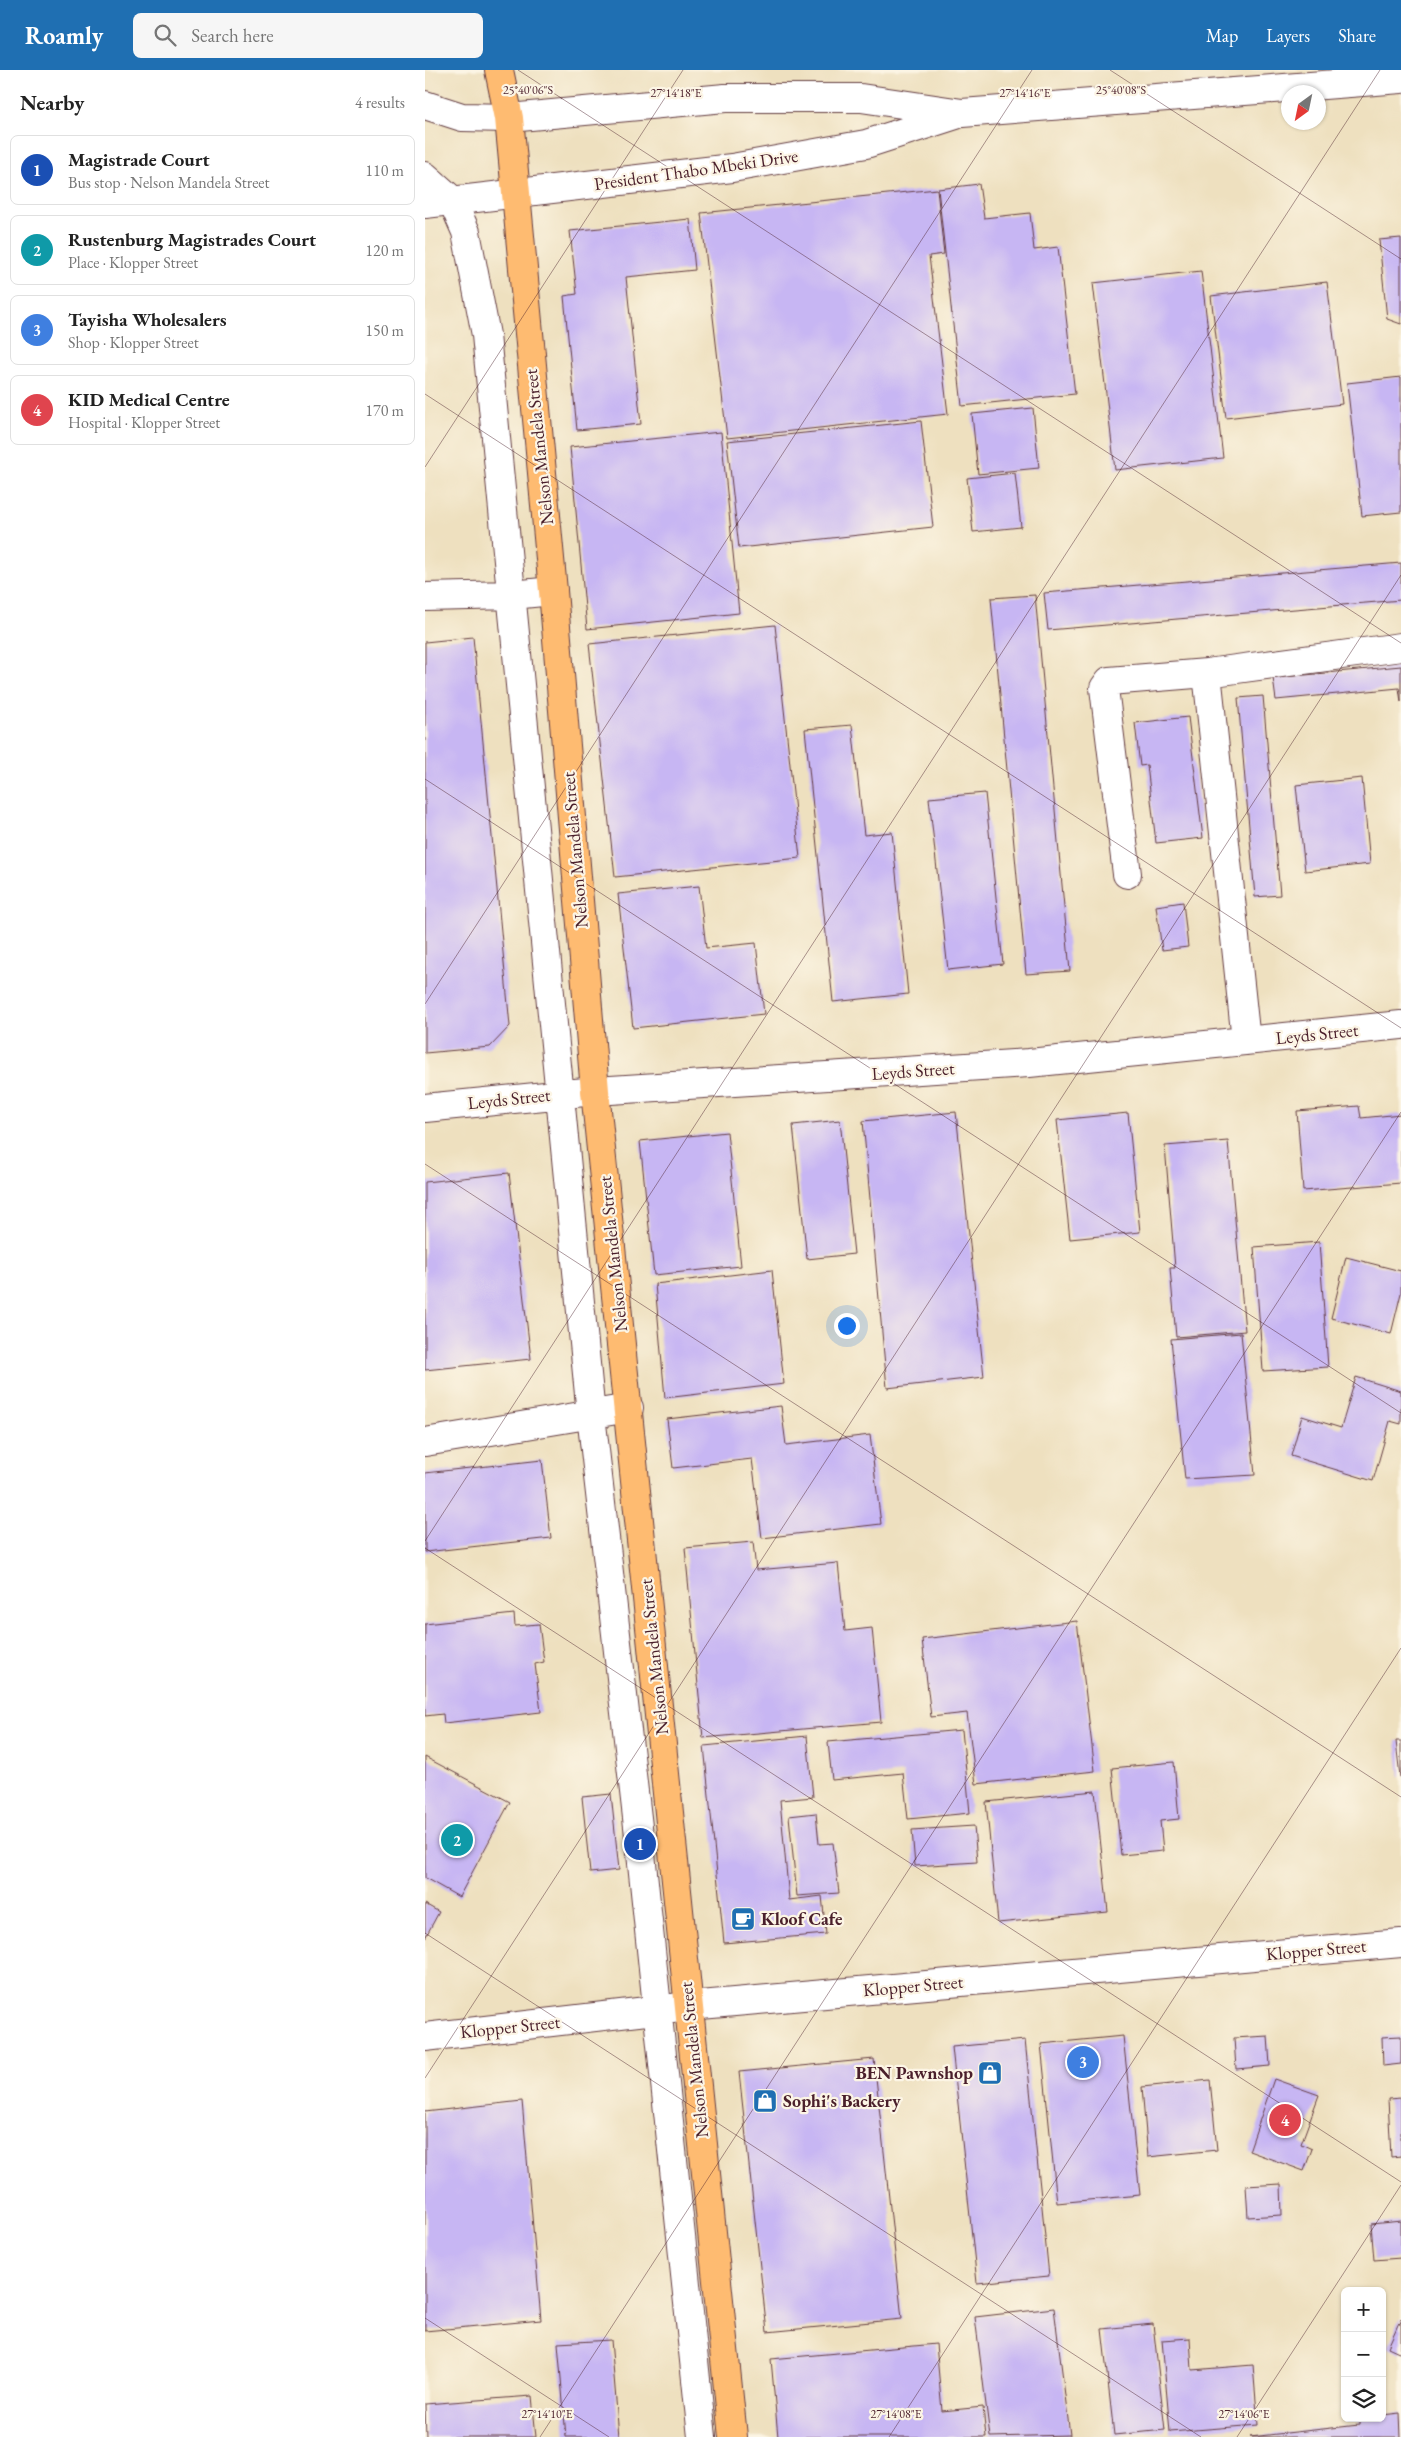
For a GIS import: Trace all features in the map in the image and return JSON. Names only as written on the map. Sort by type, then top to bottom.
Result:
[{"type":"main road","name":"Nelson Mandela Street","points":[[499,70],[509,118],[514,192],[553,591],[595,1090],[733,2437]]},
{"type":"street","name":"President Thabo Mbeki Drive","points":[[425,204],[742,166],[866,144],[962,113],[1310,78],[1401,79]]},
{"type":"street","name":"President Thabo Mbeki Drive","points":[[425,105],[461,117],[509,118],[725,98],[861,98],[962,113]]},
{"type":"street","points":[[425,176],[453,200],[466,232],[486,335],[591,1415],[640,1844],[656,2011],[703,2437]]},
{"type":"street","points":[[425,597],[512,595],[553,591]]},
{"type":"street","points":[[1127,874],[1104,688],[1109,681],[1207,673],[1401,647]]},
{"type":"street","points":[[1207,673],[1246,1041]]},
{"type":"street","name":"Leyds Street","points":[[425,1108],[595,1090],[1029,1063],[1401,1025]]},
{"type":"street","points":[[425,1442],[629,1408]]},
{"type":"street","name":"Klopper Street","points":[[425,2037],[689,2006],[1401,1942]]},
{"type":"building","points":[[979,184],[984,218],[1030,213],[1034,250],[1058,247],[1075,394],[962,406],[938,189]]},
{"type":"building","points":[[937,189],[944,254],[929,256],[948,414],[727,438],[701,213]]},
{"type":"building","points":[[690,219],[695,270],[626,277],[641,424],[577,430],[564,296],[577,294],[570,231]]},
{"type":"building","points":[[1401,238],[1401,324],[1387,319],[1379,240]]},
{"type":"building","points":[[1201,271],[1223,458],[1115,470],[1093,283]]},
{"type":"building","points":[[1327,282],[1342,404],[1226,418],[1211,296]]},
{"type":"building","points":[[1401,377],[1401,512],[1362,516],[1347,383]]},
{"type":"building","points":[[1033,408],[1039,468],[978,474],[972,414]]},
{"type":"building","points":[[921,421],[933,527],[739,548],[727,441]]},
{"type":"building","points":[[721,432],[739,613],[587,629],[570,447]]},
{"type":"building","points":[[1015,473],[1021,527],[973,532],[967,478]]},
{"type":"building","points":[[1401,563],[1401,600],[1048,630],[1044,593]]},
{"type":"building","points":[[1035,595],[1070,971],[1026,974],[991,598]]},
{"type":"building","points":[[775,625],[800,858],[615,877],[589,644]]},
{"type":"building","points":[[473,637],[510,1026],[490,1047],[425,1053],[425,642]]},
{"type":"building","points":[[1401,666],[1401,702],[1399,688],[1276,700],[1273,678]]},
{"type":"building","points":[[1263,696],[1280,895],[1255,897],[1238,698]]},
{"type":"building","points":[[1188,717],[1203,838],[1156,843],[1147,765],[1140,766],[1135,723]]},
{"type":"building","points":[[852,725],[864,835],[892,832],[908,994],[833,1002],[805,729]]},
{"type":"building","points":[[1362,778],[1370,864],[1305,871],[1296,785]]},
{"type":"building","points":[[985,793],[1003,964],[948,970],[929,798]]},
{"type":"building","points":[[699,886],[706,948],[756,943],[764,1014],[633,1028],[618,894]]},
{"type":"building","points":[[1183,902],[1188,947],[1162,950],[1156,906]]},
{"type":"building","points":[[1359,1106],[1361,1118],[1401,1114],[1401,1183],[1303,1191],[1297,1111]]},
{"type":"building","points":[[956,1112],[984,1377],[887,1388],[863,1121]]},
{"type":"building","points":[[1128,1113],[1140,1232],[1070,1239],[1057,1120]]},
{"type":"building","points":[[840,1120],[854,1254],[807,1259],[793,1125]]},
{"type":"building","points":[[727,1132],[741,1266],[654,1275],[640,1141]]},
{"type":"building","points":[[1228,1141],[1245,1331],[1176,1337],[1170,1268],[1175,1268],[1165,1146]]},
{"type":"building","points":[[509,1173],[531,1359],[425,1370],[425,1182]]},
{"type":"building","points":[[1319,1242],[1328,1367],[1263,1371],[1254,1247]]},
{"type":"building","points":[[1346,1257],[1401,1271],[1401,1293],[1391,1334],[1331,1318]]},
{"type":"building","points":[[772,1270],[784,1384],[665,1398],[655,1284]]},
{"type":"building","points":[[1241,1333],[1255,1475],[1185,1479],[1171,1339]]},
{"type":"building","points":[[1356,1377],[1401,1391],[1401,1424],[1390,1421],[1373,1481],[1291,1456],[1302,1416],[1341,1428]]},
{"type":"building","points":[[781,1406],[786,1445],[870,1435],[881,1524],[762,1538],[752,1459],[673,1468],[667,1419]]},
{"type":"building","points":[[542,1460],[551,1538],[425,1552],[425,1473]]},
{"type":"building","points":[[753,1542],[756,1570],[838,1563],[845,1631],[872,1628],[881,1722],[703,1738],[685,1548]]},
{"type":"building","points":[[514,1614],[515,1626],[539,1624],[544,1662],[535,1664],[541,1712],[444,1723],[443,1714],[425,1716],[425,1624]]},
{"type":"building","points":[[1077,1621],[1095,1771],[976,1784],[967,1713],[931,1717],[922,1639]]},
{"type":"building","points":[[962,1730],[970,1813],[908,1819],[903,1773],[832,1780],[828,1742]]},
{"type":"building","points":[[807,1736],[813,1797],[780,1800],[789,1900],[822,1896],[826,1934],[724,1943],[704,1746]]},
{"type":"building","points":[[1396,1741],[1401,1741],[1401,1777],[1400,1777]]},
{"type":"building","points":[[425,1757],[510,1802],[459,1897],[425,1878]]},
{"type":"building","points":[[1174,1762],[1179,1819],[1160,1821],[1163,1851],[1121,1855],[1112,1768]]},
{"type":"building","points":[[1095,1791],[1108,1912],[998,1923],[986,1802]]},
{"type":"building","points":[[611,1794],[619,1870],[590,1873],[582,1797]]},
{"type":"building","points":[[816,1813],[819,1844],[833,1843],[839,1893],[797,1896],[789,1816]]},
{"type":"building","points":[[974,1826],[977,1862],[915,1866],[912,1830]]},
{"type":"building","points":[[425,1904],[439,1912],[425,1938]]},
{"type":"building","points":[[1123,2036],[1140,2195],[1057,2203],[1041,2044]]},
{"type":"building","points":[[1268,2036],[1270,2066],[1236,2069],[1234,2038]]},
{"type":"building","points":[[1401,2036],[1401,2064],[1383,2066],[1382,2037]]},
{"type":"building","points":[[1025,2040],[1049,2276],[977,2283],[952,2047]]},
{"type":"building","points":[[874,2059],[902,2319],[767,2332],[739,2072]]},
{"type":"building","points":[[1274,2079],[1319,2095],[1301,2144],[1312,2149],[1304,2171],[1249,2151]]},
{"type":"building","points":[[1210,2080],[1217,2150],[1148,2157],[1142,2087]]},
{"type":"building","points":[[1401,2098],[1401,2156],[1391,2157],[1388,2099]]},
{"type":"building","points":[[522,2101],[541,2320],[425,2331],[425,2112]]},
{"type":"building","points":[[1281,2184],[1282,2215],[1248,2217],[1246,2186]]},
{"type":"building","points":[[1401,2221],[1401,2258],[1374,2260],[1371,2224]]},
{"type":"building","points":[[1054,2308],[1070,2435],[990,2437],[975,2317]]},
{"type":"building","points":[[1401,2318],[1401,2353],[1388,2347]]},
{"type":"building","points":[[1153,2324],[1165,2430],[1114,2435],[1102,2329]]},
{"type":"building","points":[[1190,2338],[1192,2370],[1253,2365],[1258,2425],[1170,2432],[1162,2340]]},
{"type":"building","points":[[611,2340],[619,2437],[566,2437],[558,2343]]},
{"type":"building","points":[[936,2344],[942,2411],[983,2407],[986,2437],[778,2437],[771,2359]]},
{"type":"building","points":[[532,2396],[536,2437],[426,2437],[425,2404]]},
{"type":"building","points":[[1400,2413],[1401,2437],[1250,2437],[1359,2425],[1359,2422],[1386,2422],[1386,2415]]},
{"type":"place","name":"Rustenburg Magistrades Court","points":[[457,1840]]},
{"type":"place","name":"Magistrade Court","points":[[640,1844]]},
{"type":"place","name":"Kloof Cafe","points":[[743,1919]]},
{"type":"place","name":"Tayisha Wholesalers","points":[[1083,2062]]},
{"type":"place","name":"BEN Pawnshop","points":[[990,2073]]},
{"type":"place","name":"Sophi's Backery","points":[[765,2101]]},
{"type":"place","name":"KID Medical Centre","points":[[1285,2120]]}]
